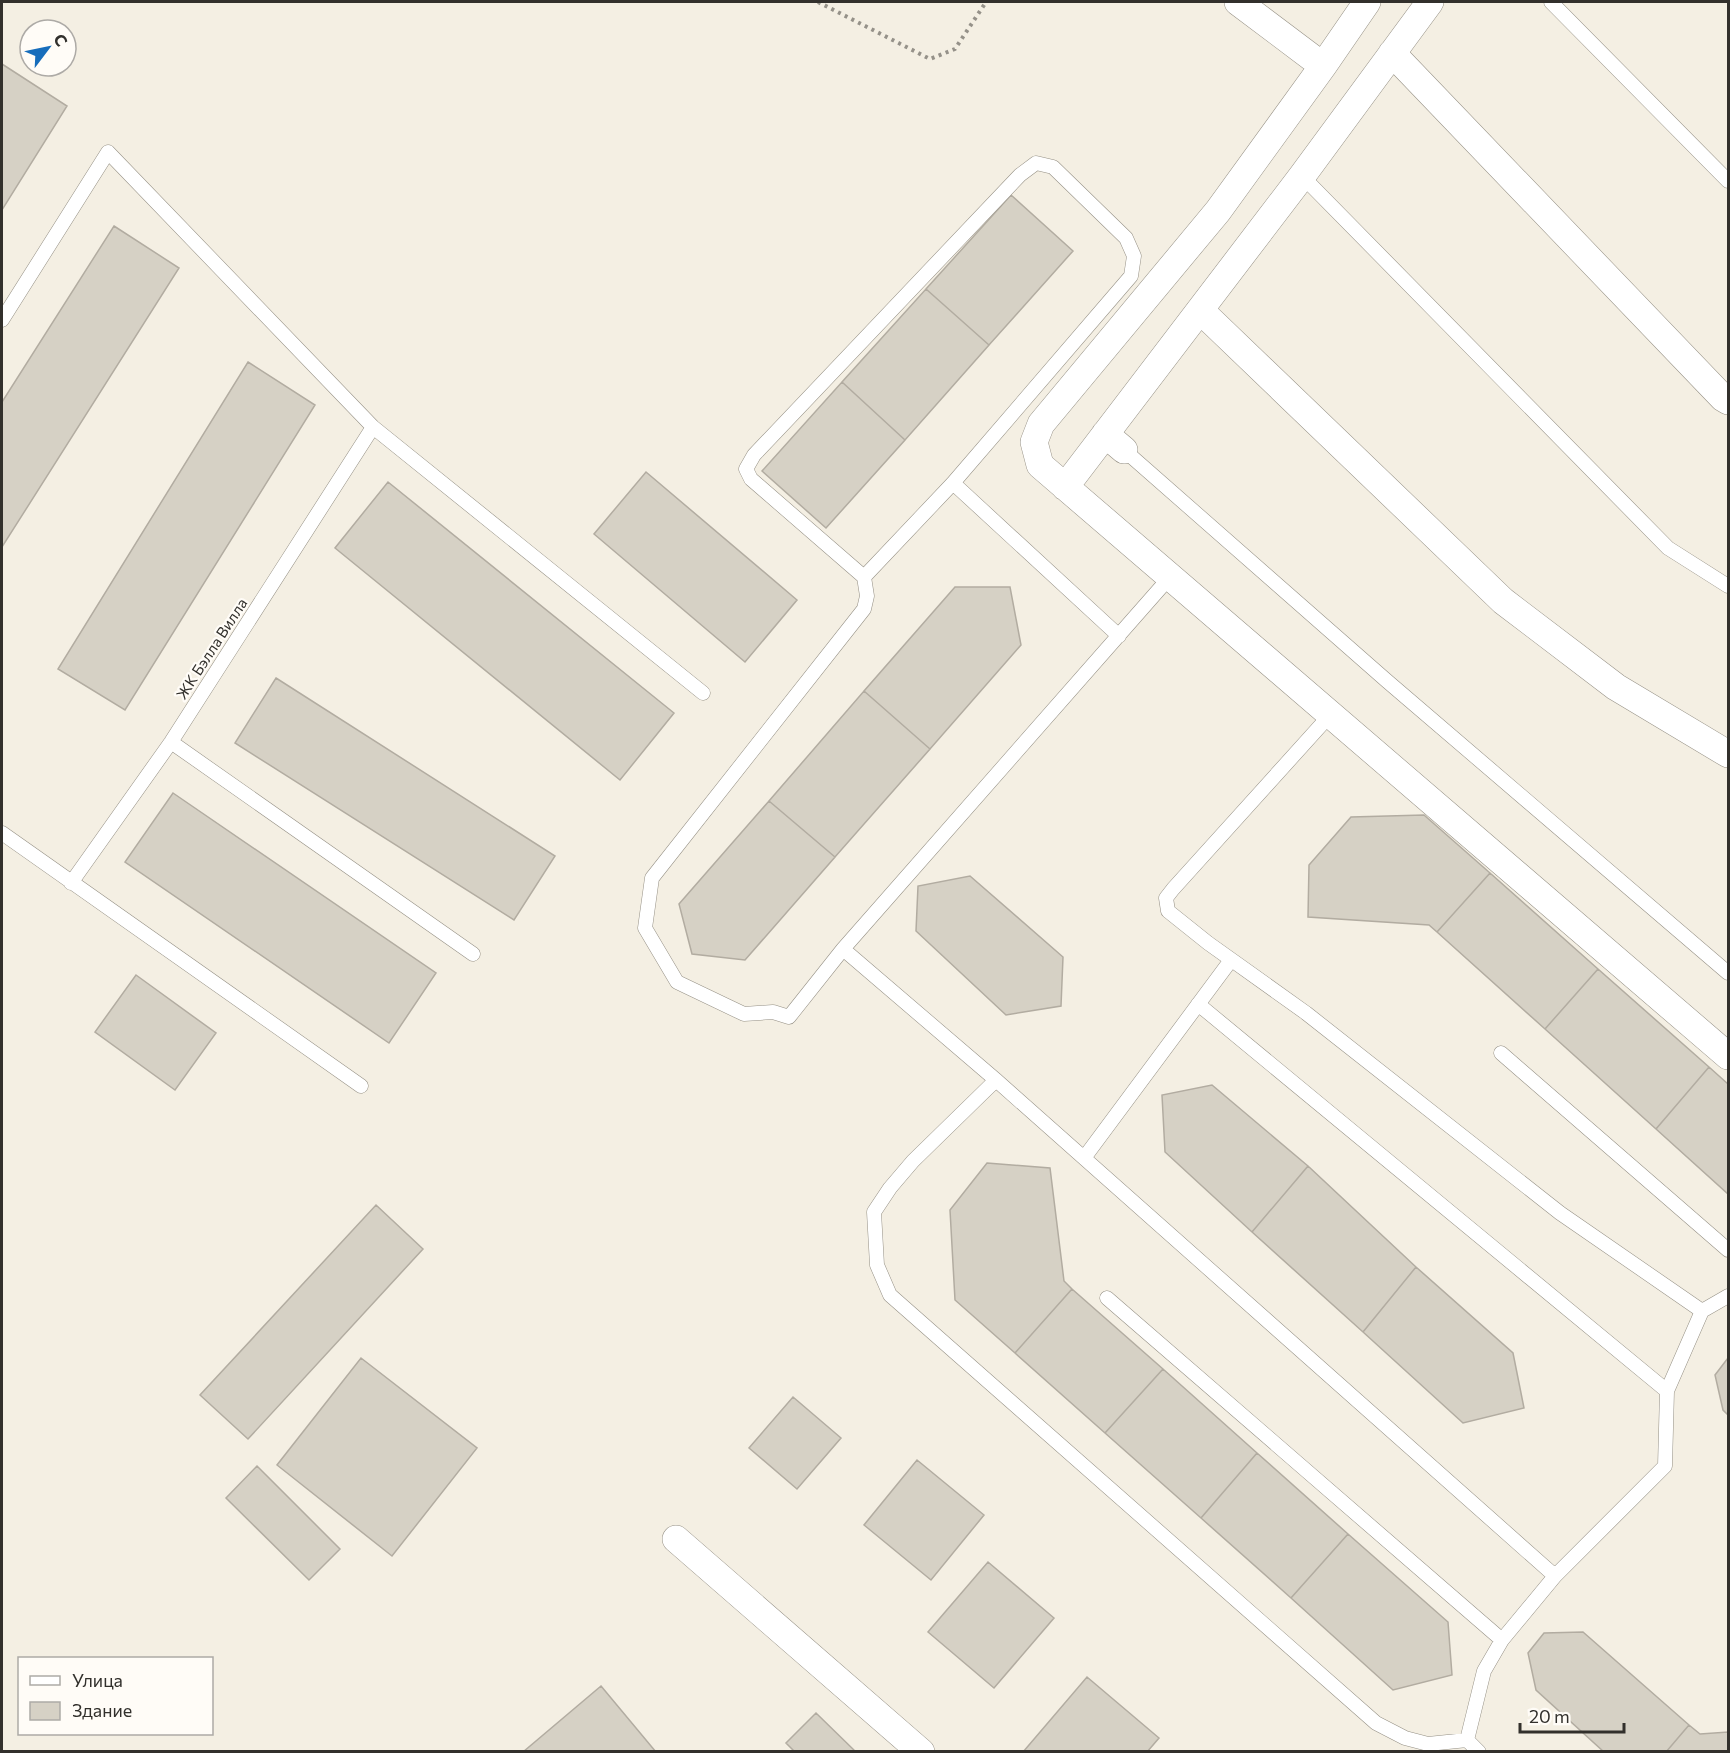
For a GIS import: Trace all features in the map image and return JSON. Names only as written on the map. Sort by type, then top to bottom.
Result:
[{"type":"street","points":[[1238,2],[1323,66]]},
{"type":"street","points":[[1367,2],[1218,211],[1041,424],[1034,442],[1040,465],[1728,1056]]},
{"type":"street","points":[[1065,487],[1114,442],[1200,310],[1430,2]]},
{"type":"street","points":[[1392,53],[1728,401]]},
{"type":"street","points":[[1200,310],[1503,602],[1616,687],[1728,754]]},
{"type":"street","points":[[676,1539],[921,1752]]},
{"type":"lane","points":[[1551,2],[1728,181]]},
{"type":"lane","points":[[2,320],[108,152],[373,428],[704,693]]},
{"type":"lane","points":[[864,577],[953,483],[1131,276],[1134,256],[1126,238],[1053,167],[1036,163],[1020,175],[754,455],[746,469],[751,479],[864,577],[867,596],[864,609],[652,878],[645,928],[677,982],[744,1014],[773,1012],[789,1017],[843,949],[1170,577]]},
{"type":"lane","points":[[1302,176],[1668,548],[1728,586]]},
{"type":"lane","name":"ЖК Бэлла Вилла","points":[[71,883],[171,742],[373,428]]},
{"type":"lane","points":[[1114,442],[1396,689],[1728,973]]},
{"type":"lane","points":[[953,483],[1119,636]]},
{"type":"lane","points":[[1331,714],[1166,898],[1168,911],[1231,960],[1306,1013],[1560,1213],[1702,1311]]},
{"type":"lane","points":[[171,742],[473,954]]},
{"type":"lane","points":[[2,833],[361,1086]]},
{"type":"lane","points":[[843,949],[996,1080],[1555,1576]]},
{"type":"lane","points":[[1084,1158],[1231,960]]},
{"type":"lane","points":[[1198,1004],[1666,1391]]},
{"type":"lane","points":[[1501,1053],[1728,1250]]},
{"type":"lane","points":[[996,1080],[913,1161],[890,1188],[874,1212],[877,1264],[890,1295],[1376,1723],[1405,1738],[1428,1744],[1467,1740]]},
{"type":"lane","points":[[1467,1740],[1484,1671],[1502,1640],[1555,1576],[1665,1466],[1666,1391],[1702,1311],[1728,1296]]},
{"type":"lane","points":[[1107,1298],[1502,1640]]},
{"type":"lane","points":[[1467,1740],[1479,1752]]},
{"type":"path","points":[[818,2],[930,59],[955,49],[986,2]]},
{"type":"building","points":[[2,64],[18,74],[18,78],[24,78],[67,106],[2,210]]},
{"type":"building","points":[[1011,195],[1073,251],[989,345],[926,289]]},
{"type":"building","points":[[114,226],[179,268],[2,547],[2,402]]},
{"type":"building","points":[[926,289],[989,345],[905,440],[842,382]]},
{"type":"building","points":[[248,362],[315,405],[125,710],[58,669]]},
{"type":"building","points":[[842,382],[905,440],[826,528],[762,471]]},
{"type":"building","points":[[646,472],[797,600],[745,662],[594,534]]},
{"type":"building","points":[[388,482],[674,713],[620,780],[335,548]]},
{"type":"building","points":[[955,587],[1010,587],[1021,645],[930,749],[864,691]]},
{"type":"building","points":[[276,678],[555,856],[514,920],[235,743]]},
{"type":"building","points":[[864,691],[930,749],[835,857],[769,801]]},
{"type":"building","points":[[173,793],[436,973],[389,1043],[125,862]]},
{"type":"building","points":[[769,801],[835,857],[745,960],[692,954],[679,904]]},
{"type":"building","points":[[1424,815],[1490,873],[1437,932],[1429,925],[1308,917],[1309,865],[1351,817]]},
{"type":"building","points":[[1490,873],[1598,969],[1545,1029],[1437,932]]},
{"type":"building","points":[[970,876],[1063,957],[1061,1006],[1006,1015],[916,931],[918,886]]},
{"type":"building","points":[[1598,969],[1709,1067],[1656,1129],[1545,1029]]},
{"type":"building","points":[[136,975],[216,1033],[175,1090],[95,1032]]},
{"type":"building","points":[[1709,1067],[1728,1084],[1728,1194],[1656,1129]]},
{"type":"building","points":[[1212,1085],[1308,1166],[1252,1232],[1165,1152],[1162,1095]]},
{"type":"building","points":[[987,1163],[1050,1168],[1064,1281],[1072,1289],[1015,1353],[955,1300],[950,1210]]},
{"type":"building","points":[[1308,1166],[1416,1267],[1363,1332],[1252,1232]]},
{"type":"building","points":[[376,1205],[423,1249],[248,1439],[200,1395]]},
{"type":"building","points":[[1416,1267],[1513,1353],[1524,1408],[1463,1423],[1363,1332]]},
{"type":"building","points":[[1072,1289],[1163,1369],[1105,1433],[1015,1353]]},
{"type":"building","points":[[361,1358],[477,1448],[392,1556],[277,1465]]},
{"type":"building","points":[[1728,1358],[1728,1415],[1723,1410],[1715,1375]]},
{"type":"building","points":[[1163,1369],[1257,1453],[1201,1518],[1105,1433]]},
{"type":"building","points":[[793,1397],[841,1438],[797,1489],[749,1448]]},
{"type":"building","points":[[1257,1453],[1348,1534],[1291,1598],[1201,1518]]},
{"type":"building","points":[[917,1460],[984,1515],[931,1580],[864,1525]]},
{"type":"building","points":[[257,1466],[340,1549],[309,1580],[226,1498]]},
{"type":"building","points":[[1348,1534],[1448,1622],[1452,1675],[1393,1690],[1291,1598]]},
{"type":"building","points":[[988,1562],[1054,1618],[994,1688],[928,1632]]},
{"type":"building","points":[[1583,1632],[1689,1725],[1666,1752],[1604,1752],[1536,1690],[1528,1653],[1544,1633]]},
{"type":"building","points":[[1087,1677],[1159,1738],[1147,1752],[1023,1752]]},
{"type":"building","points":[[601,1686],[656,1752],[523,1752]]},
{"type":"building","points":[[816,1713],[855,1752],[795,1752],[786,1743]]},
{"type":"building","points":[[1689,1725],[1700,1734],[1728,1732],[1728,1752],[1666,1752]]}]
